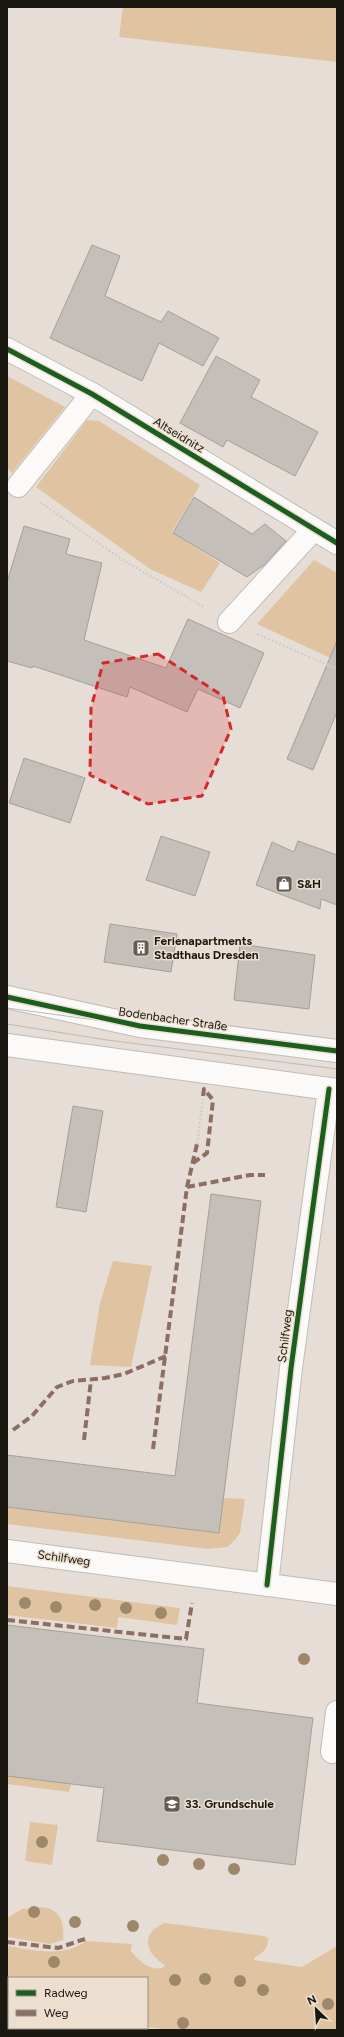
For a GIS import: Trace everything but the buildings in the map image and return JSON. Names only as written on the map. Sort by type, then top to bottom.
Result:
[{"type":"street","name":"Altseidnitz","points":[[7,349],[92,394],[337,543]]},
{"type":"street","points":[[18,486],[92,394]]},
{"type":"street","points":[[229,622],[314,529]]},
{"type":"street","name":"Bodenbacher Straße","points":[[7,997],[140,1026],[337,1051]]},
{"type":"street","points":[[7,1045],[333,1089]]},
{"type":"street","name":"Schilfweg","points":[[7,1551],[267,1585],[291,1368],[333,1089]]},
{"type":"street","points":[[267,1585],[337,1594]]},
{"type":"street","points":[[332,1752],[337,1712]]},
{"type":"path","points":[[18,486],[121,559],[229,622],[337,669]]},
{"type":"path","points":[[197,1144],[203,1096]]},
{"type":"highlighted area","points":[[158,654],[223,696],[231,729],[202,796],[148,804],[90,775],[91,708],[103,663]]},
{"type":"shaded area","points":[[123,7],[337,7],[337,62],[119,37]]},
{"type":"shaded area","points":[[7,376],[65,407],[12,473],[7,468]]},
{"type":"shaded area","points":[[87,420],[99,421],[200,485],[172,532],[220,563],[201,592],[150,569],[36,487]]},
{"type":"shaded area","points":[[314,560],[337,573],[337,661],[257,624]]},
{"type":"shaded area","points":[[113,1261],[152,1266],[131,1367],[90,1365],[100,1303]]},
{"type":"shaded area","points":[[223,1498],[245,1499],[240,1533],[227,1547],[208,1549],[7,1524],[7,1507],[218,1533]]},
{"type":"shaded area","points":[[7,1586],[180,1608],[177,1625],[118,1617],[117,1628],[7,1615]]},
{"type":"shaded area","points":[[7,1776],[71,1784],[69,1792],[7,1784]]},
{"type":"shaded area","points":[[30,1822],[58,1825],[52,1865],[25,1861]]},
{"type":"shaded area","points":[[39,1907],[52,1910],[60,1917],[63,1927],[63,1940],[50,1944],[7,1937],[7,1918],[22,1909]]},
{"type":"shaded area","points":[[165,1923],[264,1936],[268,1938],[266,1948],[254,1958],[254,1960],[302,1967],[337,1946],[337,2030],[169,2030],[148,2027],[148,1977],[8,1977],[7,2010],[7,1946],[37,1951],[58,1951],[68,1950],[86,1941],[132,1944],[131,1951],[138,1959],[151,1967],[161,1968],[165,1966],[153,1955],[148,1945],[149,1936],[155,1928]]},
{"type":"tram line","points":[[7,1008],[140,1026],[337,1048]]},
{"type":"tram line","points":[[7,1024],[107,1040],[337,1069]]},
{"type":"marked path","points":[[193,1163],[207,1153],[213,1100],[204,1089],[203,1096]]},
{"type":"marked path","points":[[153,1449],[187,1187],[197,1144]]},
{"type":"marked path","points":[[187,1187],[250,1175],[265,1175]]},
{"type":"marked path","points":[[13,1430],[32,1416],[57,1387],[73,1381],[105,1378],[124,1374],[166,1356]]},
{"type":"marked path","points":[[84,1440],[91,1380]]},
{"type":"marked path","points":[[7,1620],[186,1639],[192,1603]]},
{"type":"marked path","points":[[7,1942],[58,1948],[85,1939]]},
{"type":"cycle path","points":[[7,349],[92,394],[337,543]]},
{"type":"cycle path","points":[[7,997],[140,1026],[337,1051]]},
{"type":"cycle path","points":[[267,1585],[291,1368],[329,1089]]},
{"type":"place","name":"S&H","points":[[284,884]]},
{"type":"place","name":"Ferienapartments Stadthaus Dresden","points":[[141,948]]},
{"type":"place","name":"33. Grundschule","points":[[172,1804]]}]
